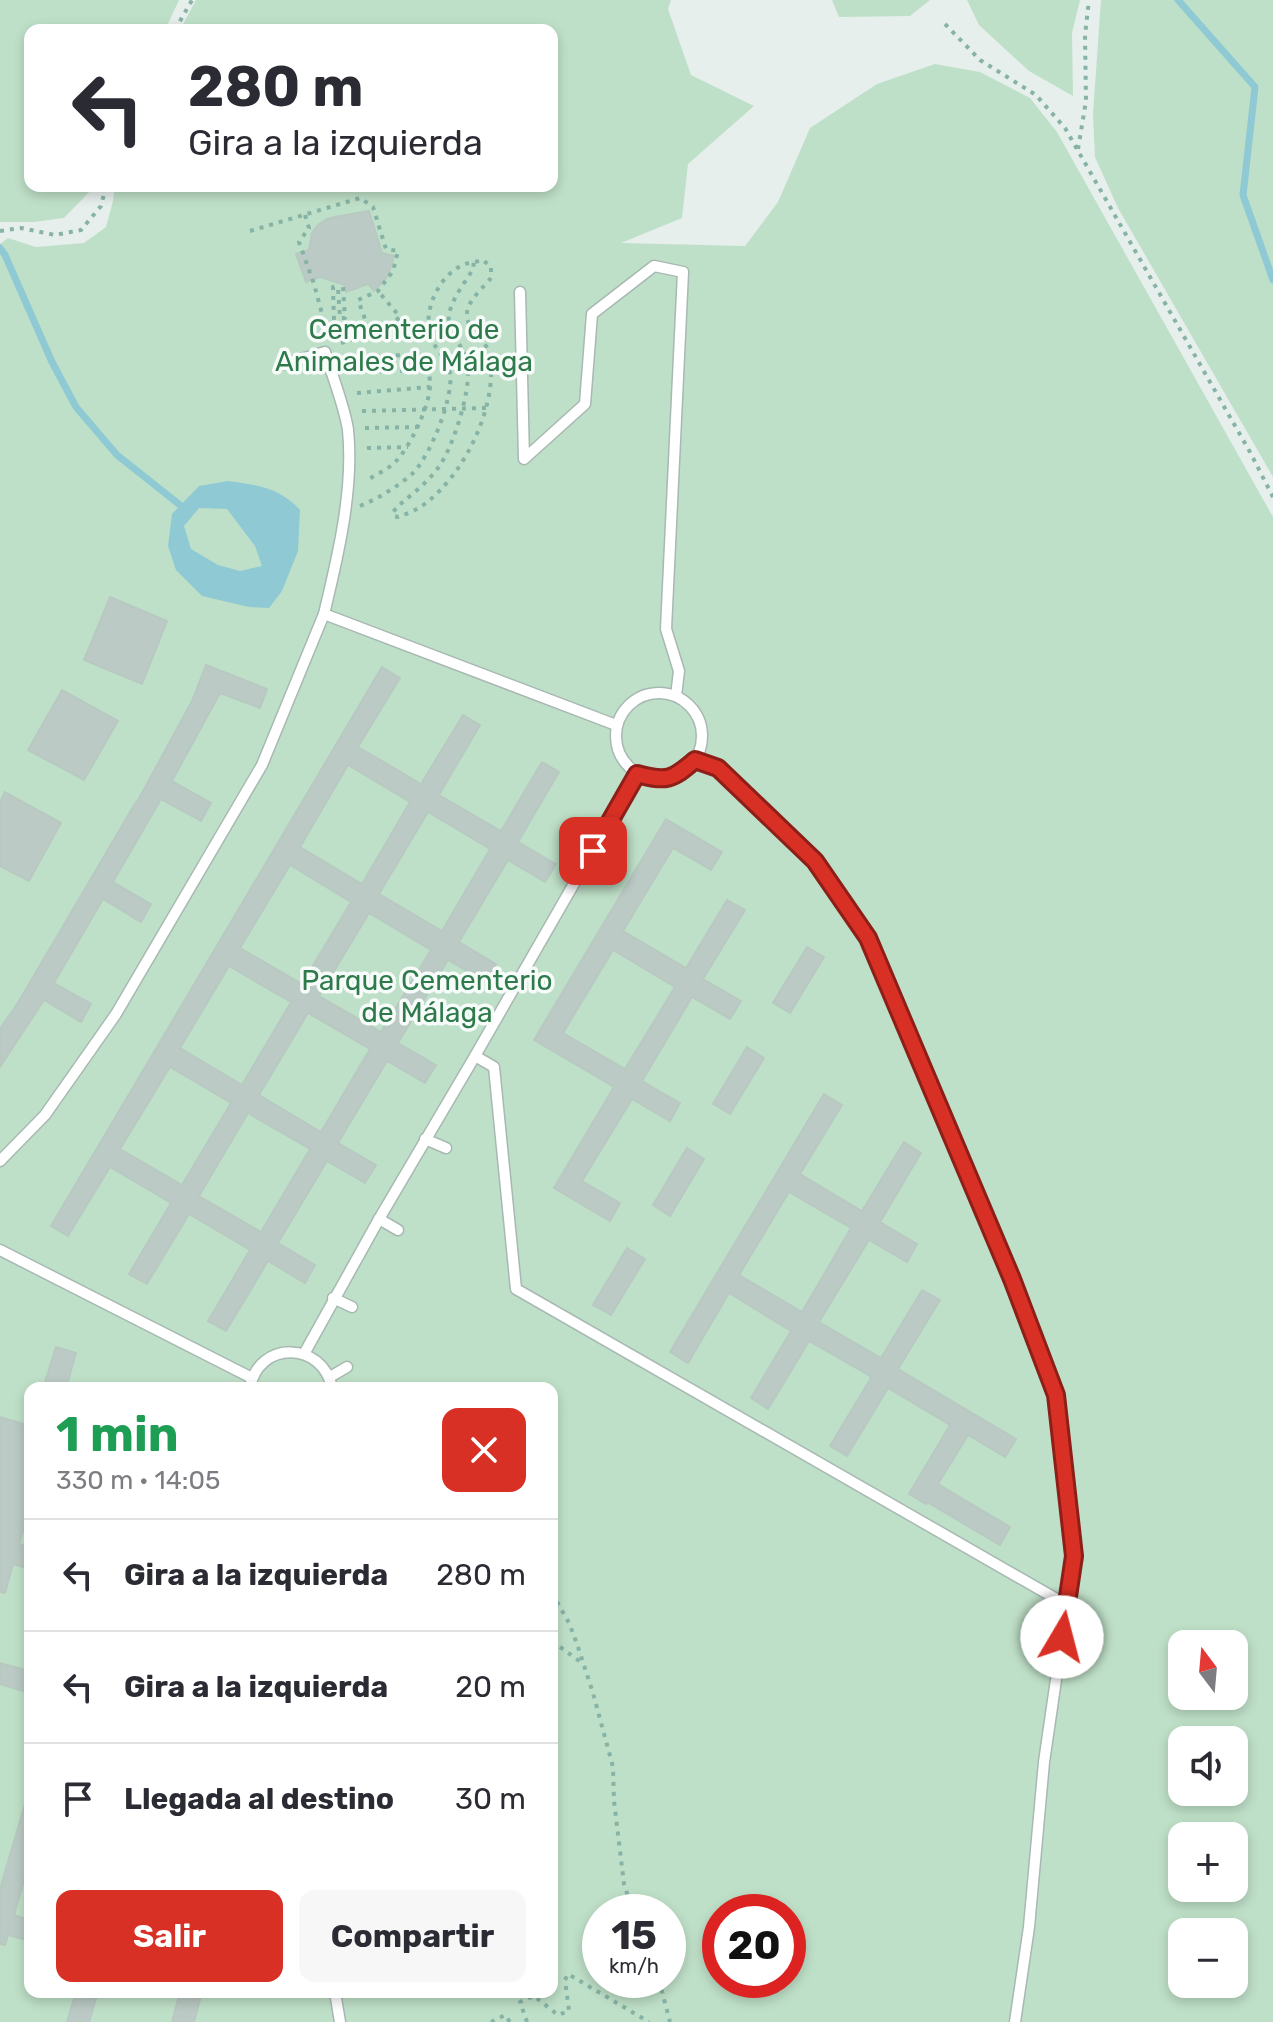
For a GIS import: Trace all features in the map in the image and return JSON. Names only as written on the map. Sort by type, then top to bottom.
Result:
[{"type":"lane","points":[[520,292],[524,459],[585,404],[592,314],[654,266],[683,272],[666,629],[679,671],[676,696]]},
{"type":"lane","points":[[0,1161],[45,1115],[116,1014],[262,765],[324,614],[338,551],[349,477],[348,428],[325,352],[284,364]]},
{"type":"lane","points":[[324,614],[616,725]]},
{"type":"lane","points":[[658,692],[676,696],[692,707],[701,724],[702,743],[695,760],[679,774],[658,780],[637,774],[623,762],[615,744],[616,725],[625,708],[640,697],[658,692]]},
{"type":"lane","points":[[695,760],[718,768],[815,861],[868,938],[1018,1292],[1056,1395],[1074,1556],[1044,1762],[1029,1927],[1015,2022]]},
{"type":"lane","points":[[304,1354],[333,1298],[637,774]]},
{"type":"lane","points":[[475,1056],[494,1067],[516,1289],[1067,1605]]},
{"type":"lane","points":[[425,1139],[446,1148]]},
{"type":"lane","points":[[379,1219],[398,1230]]},
{"type":"lane","points":[[0,1250],[249,1382]]},
{"type":"lane","points":[[333,1298],[352,1307]]},
{"type":"lane","points":[[252,1382],[260,1365],[273,1356],[288,1352],[315,1359],[324,1367],[331,1382]]},
{"type":"lane","points":[[332,1382],[347,1367]]},
{"type":"lane","points":[[336,1998],[340,2022]]},
{"type":"path","points":[[178,24],[192,0]]},
{"type":"path","points":[[1078,149],[1086,101],[1085,35],[1089,0]]},
{"type":"path","points":[[945,24],[980,60],[1036,95],[1065,128],[1273,497]]},
{"type":"path","points":[[0,231],[21,228],[55,235],[81,230],[101,206],[104,192]]},
{"type":"path","points":[[250,231],[360,198],[373,207],[386,249],[398,251],[393,271],[378,291],[358,300],[371,335]]},
{"type":"path","points":[[305,215],[309,228],[299,242],[330,342]]},
{"type":"path","points":[[360,506],[381,496],[414,472],[433,441],[445,408],[450,371],[430,335],[432,300],[444,279],[464,264],[483,260],[491,267],[491,278],[466,312],[469,323],[490,352],[491,379],[486,408],[469,452],[453,475],[426,503],[411,512],[394,516],[393,512],[398,506],[439,467],[462,409],[468,389],[469,365],[447,323],[474,262]]},
{"type":"path","points":[[343,287],[345,318],[340,318],[338,288],[333,287],[334,320],[340,341],[371,335],[400,317],[378,291]]},
{"type":"path","points":[[346,358],[422,354],[431,387],[408,447],[394,464],[366,481]]},
{"type":"path","points":[[350,372],[428,370]]},
{"type":"path","points":[[357,393],[431,387]]},
{"type":"path","points":[[362,411],[486,408]]},
{"type":"path","points":[[365,428],[417,427]]},
{"type":"path","points":[[367,448],[408,447]]},
{"type":"path","points":[[558,1604],[569,1623],[593,1693],[613,1767],[614,1801],[627,1894]]},
{"type":"path","points":[[558,1645],[583,1664]]},
{"type":"path","points":[[537,1998],[558,2015],[569,2011],[565,1980],[568,1974],[649,2022]]},
{"type":"path","points":[[527,2022],[520,2002],[529,1998]]},
{"type":"path","points":[[664,1998],[670,2022]]},
{"type":"path","points":[[491,2022],[505,2015],[510,2022]]},
{"type":"green space","points":[[0,0],[179,0],[168,24],[24,24],[24,192],[89,192],[64,218],[0,222]]},
{"type":"green space","points":[[196,0],[671,0],[668,9],[691,75],[754,106],[688,164],[682,218],[621,243],[745,246],[778,202],[810,128],[877,84],[935,64],[980,72],[1030,98],[1057,132],[1273,517],[1273,2022],[0,2022],[0,244],[8,238],[36,247],[84,243],[106,227],[114,192],[558,192],[558,24],[183,24]]},
{"type":"green space","points":[[832,0],[930,0],[910,16],[839,17]]},
{"type":"green space","points":[[967,0],[1080,0],[1072,33],[1073,96],[1029,71],[979,25]]},
{"type":"green space","points":[[1101,0],[1273,0],[1273,477],[1118,208],[1095,157],[1093,114]]},
{"type":"water","points":[[228,481],[258,486],[284,496],[300,510],[298,551],[282,591],[269,608],[249,607],[202,596],[176,570],[168,546],[172,514],[199,486]],"holes":[[[199,508],[227,509],[255,546],[262,566],[240,571],[218,565],[191,549],[184,526]]]},
{"type":"building","points":[[369,211],[382,253],[394,256],[388,276],[374,291],[368,284],[346,292],[345,285],[320,277],[306,282],[296,254],[309,250],[312,233],[318,225],[327,219]]},
{"type":"building","points":[[110,597],[167,621],[142,684],[84,660]]},
{"type":"building","points":[[206,665],[267,689],[260,708],[220,693],[172,781],[211,803],[201,821],[161,799],[113,882],[151,904],[141,922],[103,899],[54,983],[91,1004],[81,1022],[44,1000],[0,1067],[0,1029],[137,802],[192,701]]},
{"type":"building","points":[[382,667],[400,678],[358,747],[421,784],[463,715],[480,725],[439,795],[501,831],[542,762],[559,772],[518,842],[556,864],[545,882],[508,860],[459,942],[496,964],[486,982],[448,960],[398,1043],[436,1065],[425,1083],[387,1061],[338,1143],[376,1165],[365,1183],[327,1161],[278,1243],[315,1265],[305,1283],[268,1261],[226,1331],[208,1321],[250,1250],[189,1214],[147,1284],[129,1274],[171,1203],[110,1167],[68,1236],[51,1226]],"holes":[[[348,765],[410,802],[362,884],[300,847]],[[428,812],[490,849],[442,931],[379,894]],[[290,865],[351,902],[302,984],[240,948]],[[369,913],[431,950],[381,1032],[319,996]],[[229,966],[291,1002],[242,1085],[180,1048]],[[308,1013],[370,1049],[321,1132],[259,1095]],[[170,1067],[231,1103],[182,1185],[120,1149]],[[248,1113],[310,1149],[261,1232],[199,1196]]]},
{"type":"building","points":[[62,690],[118,721],[84,780],[28,750]]},
{"type":"building","points":[[5,792],[61,823],[29,881],[0,866],[0,802]]},
{"type":"building","points":[[666,819],[722,852],[711,870],[673,848],[623,931],[686,968],[727,900],[745,910],[703,979],[741,1001],[730,1019],[692,997],[642,1081],[680,1103],[670,1121],[632,1099],[582,1181],[620,1203],[610,1221],[554,1188],[614,1087],[534,1040]],"holes":[[[613,950],[675,987],[625,1069],[563,1033]]]},
{"type":"building","points":[[807,947],[824,957],[790,1013],[773,1003]]},
{"type":"building","points":[[747,1047],[764,1058],[730,1114],[713,1104]]},
{"type":"building","points":[[824,1094],[842,1105],[800,1174],[862,1211],[904,1142],[921,1153],[880,1222],[917,1244],[907,1262],[869,1240],[819,1322],[881,1358],[922,1290],[940,1300],[898,1369],[1016,1439],[1005,1457],[968,1435],[938,1484],[1010,1527],[1000,1545],[909,1494],[950,1425],[888,1388],[847,1456],[830,1446],[871,1378],[809,1341],[768,1409],[751,1398],[791,1331],[729,1293],[688,1363],[670,1352]],"holes":[[[789,1192],[851,1228],[802,1312],[739,1275]]]},
{"type":"building","points":[[687,1148],[704,1159],[670,1216],[653,1205]]},
{"type":"building","points":[[627,1248],[645,1259],[611,1315],[593,1305]]},
{"type":"building","points":[[56,1347],[76,1353],[68,1382],[45,1382]]},
{"type":"building","points":[[0,1417],[24,1424],[24,1528],[19,1544],[24,1545],[24,1567],[13,1564],[5,1593],[0,1592]]},
{"type":"building","points":[[0,1663],[24,1670],[23,1691],[0,1684]]},
{"type":"building","points":[[24,1807],[24,1881],[14,1915],[24,1918],[24,1939],[8,1935],[5,1945],[0,1944],[0,1889]]},
{"type":"building","points":[[74,1998],[96,1998],[89,2022],[67,2022]]},
{"type":"building","points":[[178,1998],[200,1998],[194,2022],[172,2022]]},
{"type":"waterway","points":[[1178,0],[1255,87],[1243,195],[1273,280]]},
{"type":"waterway","points":[[0,248],[76,407],[117,455],[180,505]]},
{"type":"route","points":[[593,851],[637,774],[658,780],[679,774],[695,760],[718,768],[815,861],[868,938],[1023,1306],[1056,1395],[1074,1556],[1062,1637]]},
{"type":"park label","name":"Cementerio de Animales de Málaga","points":[[404,345]]},
{"type":"park label","name":"Parque Cementerio de Málaga","points":[[427,996]]}]
